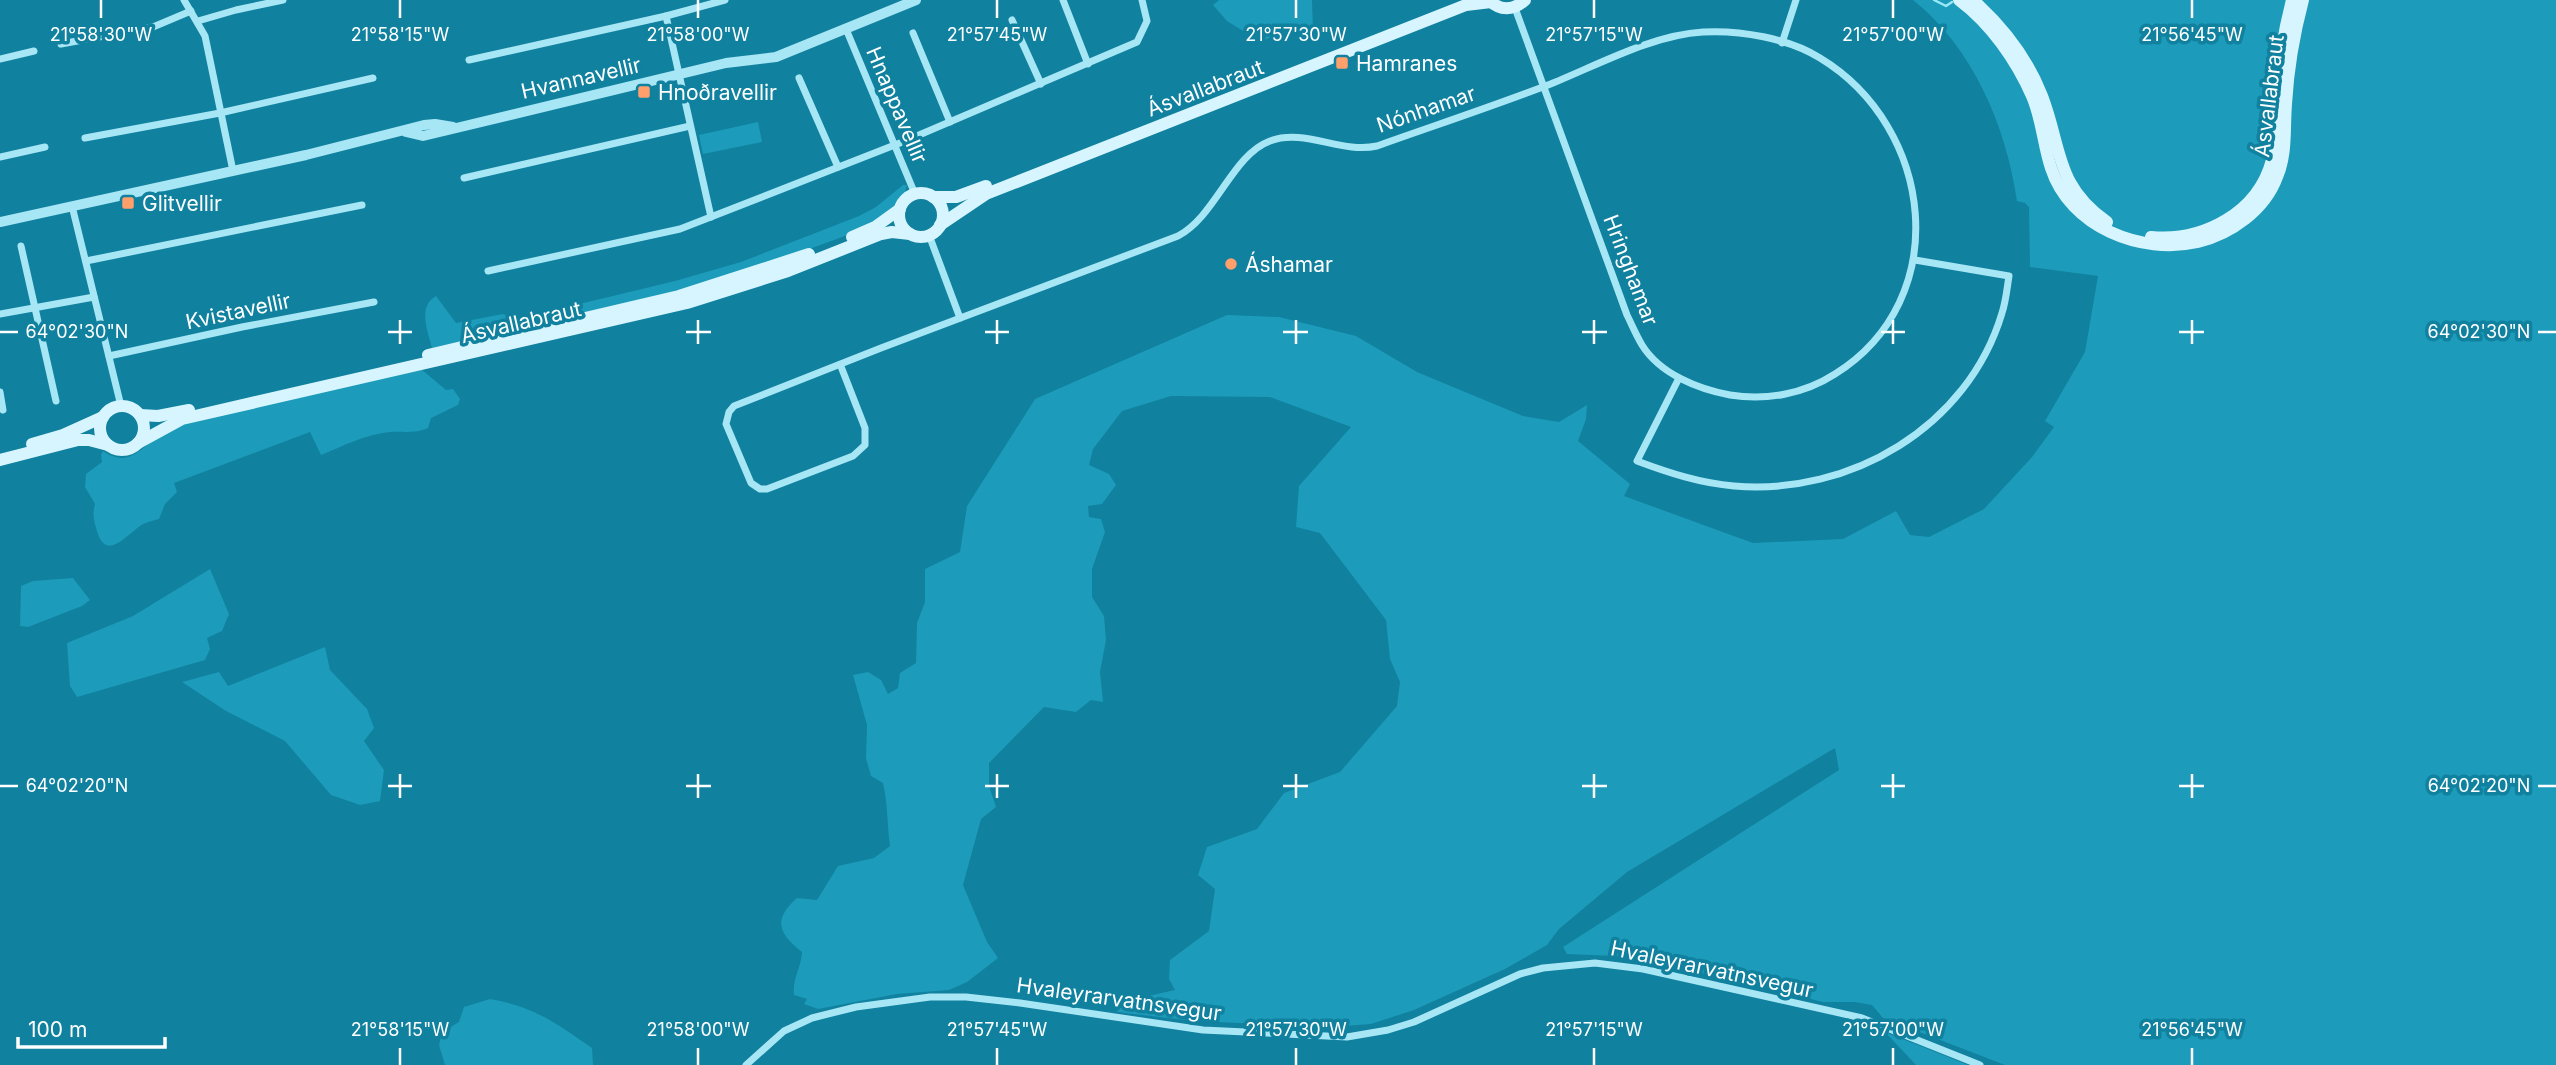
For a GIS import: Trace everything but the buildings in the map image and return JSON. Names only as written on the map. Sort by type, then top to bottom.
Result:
[{"type":"main road","name":"Ásvallabraut","points":[[933,197],[964,195],[1459,0]]},
{"type":"main road","name":"Ásvallabraut","points":[[1959,0],[1998,39],[2020,74],[2037,112],[2051,170],[2072,202],[2092,221],[2116,235],[2141,243],[2167,246],[2193,243],[2219,235],[2252,213],[2273,187],[2283,156],[2290,67],[2303,0]]},
{"type":"main road","name":"Ásvallabraut","points":[[1973,0],[2010,38],[2034,77],[2048,113],[2062,167],[2081,199],[2110,224],[2134,234],[2159,237],[2195,234],[2218,225],[2246,206],[2265,178],[2274,148],[2280,63],[2292,0]]},
{"type":"main road","name":"Ásvallabraut","points":[[940,225],[985,194],[1466,5],[1490,1]]},
{"type":"main road","points":[[1490,1],[1502,8],[1520,4]]},
{"type":"main road","points":[[915,194],[933,197],[942,212],[940,225],[929,235],[910,234],[900,221],[900,209],[906,200],[915,194]]},
{"type":"main road","name":"Ásvallabraut","points":[[139,415],[158,416],[180,412],[679,296],[830,246],[875,227],[900,209]]},
{"type":"main road","name":"Ásvallabraut","points":[[138,443],[182,419],[653,312],[763,279],[881,234],[910,234]]},
{"type":"main road","points":[[0,452],[40,443],[103,417],[121,406],[134,410],[144,426],[144,433],[138,443],[124,450],[89,440],[78,440],[0,460]]},
{"type":"main road","points":[[103,417],[102,436],[109,446]]},
{"type":"street","points":[[184,0],[198,21],[210,51],[233,171]]},
{"type":"street","points":[[198,21],[236,9],[283,0]]},
{"type":"street","points":[[469,60],[666,16],[725,0]]},
{"type":"street","name":"Hvannavellir","points":[[0,222],[406,131],[423,136],[726,63],[776,57],[916,0]]},
{"type":"street","points":[[1063,0],[1088,64]]},
{"type":"street","points":[[488,271],[680,229],[895,145],[1137,42],[1147,21],[1142,0]]},
{"type":"street","points":[[1782,43],[1796,0]]},
{"type":"street","name":"Hringhamar","points":[[1520,4],[1543,87],[1627,315],[1642,346],[1653,359],[1679,378],[1708,391],[1745,398],[1783,396],[1821,383],[1853,363],[1883,333],[1902,299],[1915,260],[1916,228],[1912,195],[1902,158],[1889,128],[1876,108],[1839,71],[1804,50],[1782,43],[1719,32],[1674,36],[1543,87]]},
{"type":"street","points":[[61,44],[153,27],[191,11]]},
{"type":"street","points":[[666,16],[711,217]]},
{"type":"street","points":[[1012,20],[1041,84]]},
{"type":"street","name":"Hnappavellir","points":[[846,29],[915,194]]},
{"type":"street","points":[[913,33],[950,122]]},
{"type":"street","points":[[0,59],[34,51]]},
{"type":"street","points":[[85,138],[220,113],[373,78]]},
{"type":"street","points":[[799,78],[838,167]]},
{"type":"street","name":"Nónhamar","points":[[960,318],[1178,236],[1195,226],[1257,148],[1281,138],[1293,137],[1357,148],[1377,146],[1543,87]]},
{"type":"street","points":[[464,178],[690,126]]},
{"type":"street","points":[[0,157],[45,147]]},
{"type":"street","points":[[86,261],[362,205]]},
{"type":"street","points":[[72,206],[121,406]]},
{"type":"street","points":[[840,364],[865,428],[865,445],[853,456],[797,478],[767,489],[755,487],[726,424],[729,412],[734,406],[840,364],[960,318],[929,235]]},
{"type":"street","points":[[21,246],[56,401]]},
{"type":"street","points":[[1679,378],[1637,461],[1672,474],[1703,481],[1768,487],[1808,482],[1880,459],[1935,421],[1958,396],[1994,335],[2009,276],[1915,260]]},
{"type":"street","points":[[0,314],[94,298]]},
{"type":"street","name":"Kvistavellir","points":[[108,356],[374,302]]},
{"type":"street","points":[[0,392],[3,410]]},
{"type":"street","name":"Hvaleyrarvatnsvegur","points":[[746,1065],[784,1031],[812,1018],[856,1007],[930,997],[966,997],[1020,1003],[1203,1030],[1347,1037],[1388,1030],[1414,1022],[1520,974],[1543,968],[1595,962],[1643,969],[1862,1018],[1980,1065]]},
{"type":"shaded area","points":[[1219,0],[1312,0],[1313,31],[1275,35],[1261,42],[1227,21],[1213,5]]},
{"type":"shaded area","points":[[1913,0],[2556,0],[2556,1065],[2005,1065],[1883,1018],[1872,1005],[1823,1002],[1717,976],[1616,956],[1567,954],[1563,947],[1839,770],[1835,748],[1627,872],[1559,929],[1547,945],[1505,969],[1414,1010],[1371,1024],[1331,1027],[1194,1021],[1117,1012],[1122,1002],[1175,990],[1169,979],[1170,960],[1209,931],[1215,889],[1198,875],[1207,847],[1257,829],[1284,793],[1340,772],[1397,706],[1400,682],[1390,659],[1386,620],[1320,533],[1296,527],[1299,486],[1351,427],[1270,397],[1171,396],[1122,411],[1093,449],[1089,465],[1109,474],[1116,485],[1102,504],[1088,506],[1089,517],[1101,519],[1105,532],[1092,569],[1092,597],[1104,616],[1106,640],[1100,672],[1103,702],[1091,700],[1076,712],[1044,707],[989,763],[989,786],[996,807],[981,819],[963,885],[987,942],[998,958],[967,982],[949,990],[897,994],[818,1009],[804,1004],[807,999],[794,995],[802,952],[784,933],[784,913],[797,898],[817,900],[838,866],[874,858],[890,846],[883,783],[871,776],[866,758],[867,725],[853,675],[868,672],[881,680],[888,694],[898,688],[900,673],[916,663],[917,623],[925,602],[925,569],[960,552],[967,506],[1035,399],[1227,315],[1279,317],[1356,336],[1417,372],[1523,416],[1559,422],[1587,405],[1586,419],[1578,441],[1630,484],[1624,496],[1753,543],[1843,539],[1896,511],[1910,535],[1929,537],[1984,509],[2032,457],[2054,427],[2045,421],[2085,352],[2098,276],[2030,267],[2029,207],[2017,201],[2005,145],[1995,117],[1983,90],[1953,41]]},
{"type":"shaded area","points":[[758,122],[762,142],[703,154],[699,135]]},
{"type":"shaded area","points":[[903,185],[907,185],[904,195],[893,209],[864,229],[725,280],[432,348],[425,313],[430,301],[436,296],[456,323],[503,314],[517,319],[675,281],[741,262],[859,216],[876,207]]},
{"type":"shaded area","points":[[421,369],[446,390],[453,389],[460,399],[458,405],[431,418],[428,428],[414,432],[372,435],[321,455],[310,432],[174,483],[177,492],[165,504],[159,519],[143,524],[118,543],[106,545],[101,541],[94,521],[95,504],[85,487],[86,474],[102,462],[103,451],[112,456],[126,458],[181,424]]},
{"type":"shaded area","points":[[210,569],[229,614],[222,631],[207,638],[210,649],[205,660],[77,697],[70,686],[67,643],[133,616]]},
{"type":"shaded area","points":[[73,578],[90,600],[82,606],[28,627],[20,626],[21,586],[33,581]]},
{"type":"shaded area","points":[[325,647],[330,670],[367,709],[374,728],[364,741],[384,770],[380,801],[360,805],[331,795],[285,741],[226,711],[182,682],[219,672],[228,686]]},
{"type":"shaded area","points":[[490,999],[533,1011],[567,1031],[592,1048],[593,1065],[445,1065],[439,1045],[442,1032],[459,1022],[464,1007]]},
{"type":"shaded area","points":[[1885,1032],[1968,1065],[1916,1065]]},
{"type":"waterway","points":[[1934,0],[1946,6],[1952,2]]},
{"type":"place","name":"Hamranes","points":[[1342,63]]},
{"type":"place","name":"Hnoðravellir","points":[[644,92]]},
{"type":"place","name":"Glitvellir","points":[[128,203]]},
{"type":"place","name":"Áshamar","points":[[1231,264]]}]
